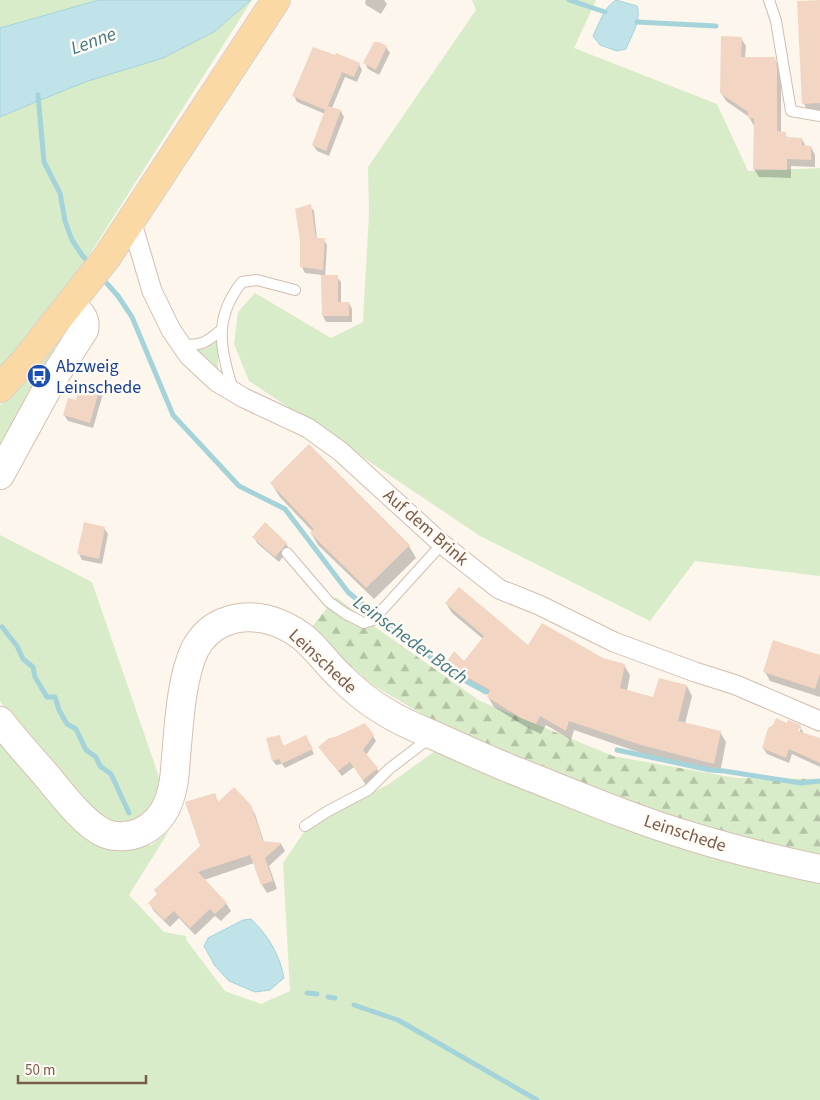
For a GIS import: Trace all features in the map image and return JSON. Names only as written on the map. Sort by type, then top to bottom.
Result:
[{"type":"main road","points":[[0,388],[23,363],[99,266],[276,0]]},
{"type":"main road","points":[[0,475],[52,380],[84,330],[85,323],[83,317],[70,304]]},
{"type":"main road","name":"Leinschede","points":[[0,721],[62,795],[92,825],[109,834],[133,835],[149,828],[156,822],[170,800],[185,681],[196,647],[210,630],[219,625],[244,617],[256,617],[278,622],[292,629],[304,638],[343,679],[370,703],[400,720],[523,774],[650,822],[742,851],[820,869]]},
{"type":"street","name":"Auf dem Brink","points":[[131,220],[152,292],[171,330],[189,356],[217,382],[308,428],[340,451],[442,544],[499,589],[539,605],[614,642],[736,685],[820,721]]},
{"type":"lane","points":[[769,0],[776,21],[791,111],[820,116]]},
{"type":"lane","points":[[234,392],[224,354],[221,330],[225,309],[233,293],[242,282],[257,280],[295,290]]},
{"type":"lane","points":[[180,344],[192,346],[201,344],[211,339],[221,330]]},
{"type":"lane","points":[[287,553],[329,602],[346,614],[364,623],[373,620],[442,544]]},
{"type":"lane","points":[[305,826],[368,790],[389,769],[434,735]]},
{"type":"green space","points":[[0,0],[99,0],[0,28]]},
{"type":"green space","points":[[251,0],[70,285],[0,369],[0,117],[88,81],[163,58],[214,32]]},
{"type":"green space","points":[[472,0],[596,0],[574,48],[717,104],[748,171],[820,168],[820,576],[695,561],[650,621],[480,536],[249,381],[234,344],[238,312],[255,293],[331,338],[363,322],[369,213],[368,167],[476,10]]},
{"type":"green space","points":[[218,339],[218,373],[195,349],[205,349]]},
{"type":"green space","points":[[52,348],[61,351],[0,455],[0,405]]},
{"type":"green space","points":[[0,535],[92,582],[159,777],[164,805],[151,823],[113,822],[67,792],[17,727],[0,701]]},
{"type":"green space","points":[[336,597],[480,701],[613,756],[736,778],[820,779],[820,867],[689,834],[453,732],[374,686],[309,630]]},
{"type":"green space","points":[[0,742],[108,841],[151,845],[169,831],[129,895],[164,932],[186,936],[187,941],[225,991],[261,1004],[290,991],[283,863],[304,832],[331,814],[389,784],[438,749],[820,880],[820,1100],[0,1100]]},
{"type":"water","name":"Lenne","points":[[99,0],[251,0],[214,32],[163,58],[88,81],[0,117],[0,28]]},
{"type":"water","points":[[616,0],[637,6],[638,11],[635,28],[626,49],[617,51],[600,45],[593,36],[605,11]]},
{"type":"water","points":[[251,919],[263,932],[280,961],[284,978],[270,990],[255,992],[229,981],[215,966],[204,946],[208,938],[243,920]]},
{"type":"building","points":[[820,0],[820,103],[802,104],[797,1]]},
{"type":"building","points":[[721,36],[742,37],[741,57],[775,57],[777,68],[777,131],[786,132],[786,137],[802,138],[802,145],[811,146],[811,160],[787,159],[787,170],[753,169],[754,118],[748,118],[748,112],[720,93]]},
{"type":"building","points":[[374,42],[387,46],[376,70],[363,63]]},
{"type":"building","points":[[313,47],[335,55],[336,53],[360,63],[354,77],[342,72],[328,106],[341,110],[326,151],[312,145],[325,110],[292,96]]},
{"type":"building","points":[[311,204],[316,238],[325,238],[323,270],[300,267],[300,241],[295,209]]},
{"type":"building","points":[[321,275],[338,275],[338,302],[349,302],[349,316],[322,316]]},
{"type":"building","points":[[81,381],[100,387],[90,423],[63,415],[68,398],[76,400]]},
{"type":"building","points":[[309,444],[410,545],[366,588],[310,533],[314,529],[270,483]]},
{"type":"building","points":[[84,522],[105,527],[99,559],[77,554]]},
{"type":"building","points":[[265,522],[287,543],[275,557],[252,537]]},
{"type":"building","points":[[459,587],[528,645],[542,623],[603,658],[625,664],[620,688],[653,697],[659,678],[687,685],[678,721],[721,731],[714,764],[641,745],[569,721],[566,731],[540,716],[536,724],[521,718],[487,697],[490,690],[456,671],[446,663],[454,651],[464,661],[484,636],[445,603]]},
{"type":"building","points":[[773,640],[820,655],[820,674],[815,689],[763,672]]},
{"type":"building","points":[[776,718],[787,723],[788,720],[801,725],[798,731],[820,738],[820,763],[789,749],[786,758],[762,748],[768,728],[773,725]]},
{"type":"building","points":[[365,723],[374,735],[363,750],[378,768],[363,780],[350,762],[338,771],[318,747],[329,738]]},
{"type":"building","points":[[280,735],[283,746],[306,735],[313,749],[281,764],[280,759],[272,761],[266,738]]},
{"type":"building","points":[[234,787],[251,805],[263,841],[282,843],[265,858],[273,881],[261,885],[250,855],[198,872],[227,903],[215,914],[210,909],[190,928],[174,911],[164,920],[148,903],[157,894],[154,890],[200,846],[185,802],[215,793],[218,802]]},
{"type":"waterway","points":[[569,0],[605,12]]},
{"type":"waterway","points":[[637,22],[716,26]]},
{"type":"waterway","name":"Leinscheder Bach","points":[[38,95],[44,162],[60,193],[65,221],[72,240],[90,264]]},
{"type":"waterway","name":"Leinscheder Bach","points":[[102,278],[118,296],[132,317],[173,415],[239,486],[285,509],[348,592],[399,635],[464,680],[486,692]]},
{"type":"waterway","points":[[2,627],[17,646],[23,659],[33,667],[35,677],[47,697],[55,697],[59,710],[67,724],[76,729],[86,750],[96,757],[100,766],[111,774],[129,813]]},
{"type":"waterway","name":"Leinscheder Bach","points":[[617,750],[710,770],[801,783],[820,781]]},
{"type":"waterway","points":[[307,993],[317,994]]},
{"type":"waterway","points":[[328,997],[335,998]]},
{"type":"waterway","points":[[354,1005],[398,1020],[537,1100]]},
{"type":"place","name":"Abzweig Leinschede","points":[[39,376]]}]
